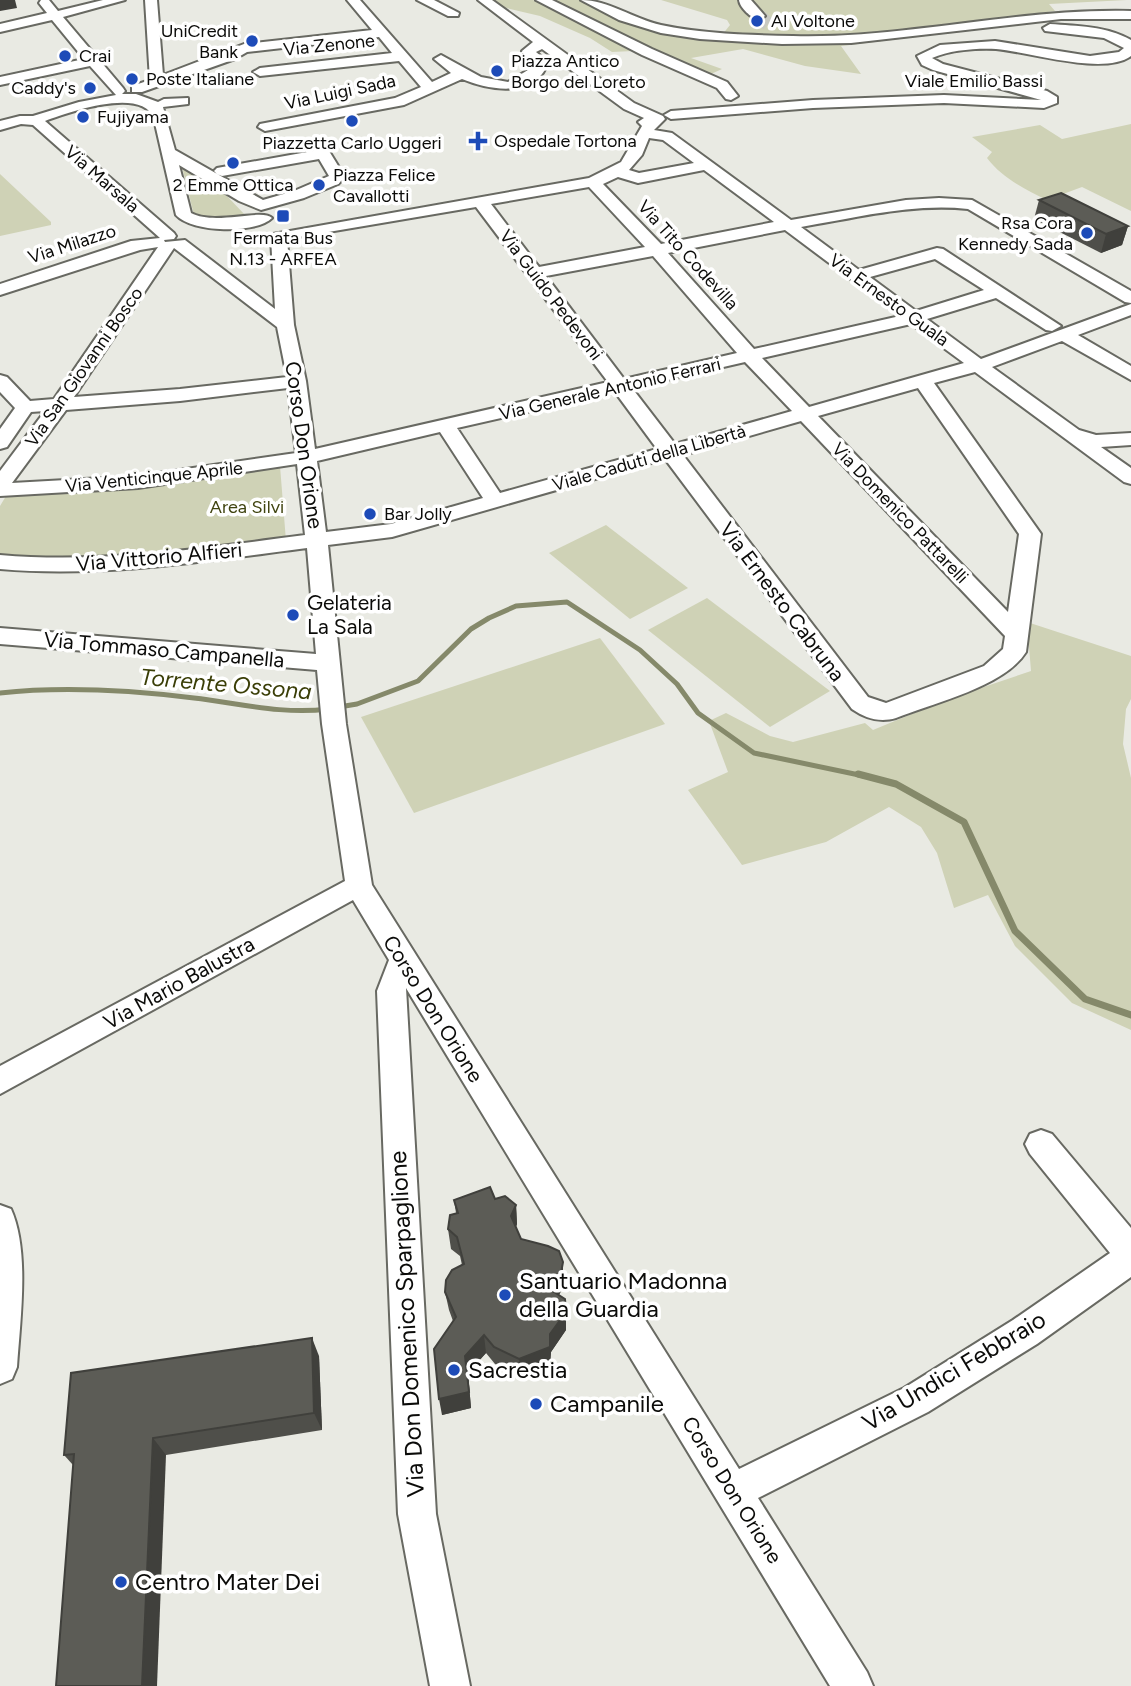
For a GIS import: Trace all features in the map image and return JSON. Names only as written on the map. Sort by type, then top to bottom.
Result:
[{"type":"street","points":[[41,0],[118,94]]},
{"type":"street","points":[[0,28],[119,0]]},
{"type":"street","points":[[151,0],[157,82]]},
{"type":"street","points":[[353,0],[430,88]]},
{"type":"street","points":[[423,0],[453,13]]},
{"type":"street","points":[[0,126],[30,115],[118,94],[138,93],[164,103],[174,114],[184,215],[215,224],[271,215],[481,202],[593,182],[614,174],[634,156],[648,119],[728,103],[733,99],[722,85],[647,52],[542,0]]},
{"type":"street","points":[[587,0],[615,15],[691,36],[832,40],[1025,18],[1083,14],[1131,15]]},
{"type":"street","points":[[745,2],[763,20],[785,27],[911,27],[935,30]]},
{"type":"street","points":[[488,3],[529,16]]},
{"type":"street","name":"Via Ernesto Guala","points":[[488,3],[1131,478]]},
{"type":"street","name":"Viale Emilio Bassi","points":[[648,119],[813,104],[931,99],[972,98],[1044,104],[1052,100],[1042,94],[938,67],[927,62],[924,56],[940,49],[995,45],[1090,60],[1123,55],[1131,48],[1123,38],[1049,27],[1025,18]]},
{"type":"street","points":[[138,93],[157,82],[230,56],[244,48],[382,33]]},
{"type":"street","points":[[441,59],[461,74],[495,86],[515,85],[542,65],[529,51],[534,45],[542,43]]},
{"type":"street","points":[[620,55],[647,52]]},
{"type":"street","name":"Via Zenone","points":[[260,72],[402,56]]},
{"type":"street","points":[[0,81],[93,61]]},
{"type":"street","name":"Via Luigi Sada","points":[[265,127],[294,123],[309,113],[330,115],[345,125],[354,125],[363,121],[363,109],[399,102],[461,74]]},
{"type":"street","points":[[138,93],[156,107],[177,144],[271,215]]},
{"type":"street","points":[[164,103],[183,101]]},
{"type":"street","name":"Via Marsala","points":[[30,115],[169,242],[285,325]]},
{"type":"street","points":[[294,123],[309,135]]},
{"type":"street","points":[[177,144],[222,171],[271,215]]},
{"type":"street","points":[[222,171],[324,154],[337,177],[327,184],[298,195],[271,215]]},
{"type":"street","name":"Corso Don Orione","points":[[267,165],[285,325],[297,381],[307,457],[334,724],[359,887],[853,1686]]},
{"type":"street","points":[[614,174],[638,178],[708,166]]},
{"type":"street","name":"Via Tito Codevilla","points":[[593,182],[751,356]]},
{"type":"street","name":"Via Guido Pedevoni","points":[[481,202],[537,272],[619,388]]},
{"type":"street","points":[[537,272],[786,225],[922,203],[952,202],[972,205],[1131,298]]},
{"type":"street","name":"Via Milazzo","points":[[0,290],[137,245],[169,242],[271,215]]},
{"type":"street","name":"Via San Giovanni Bosco","points":[[0,487],[59,406],[169,242]]},
{"type":"street","points":[[856,276],[937,253],[1131,374]]},
{"type":"street","name":"Via Generale Antonio Ferrari","points":[[307,457],[619,388],[913,318],[996,292]]},
{"type":"street","name":"Viale Caduti della Libertà","points":[[317,542],[393,530],[923,381],[978,365],[1058,330],[1131,309]]},
{"type":"street","name":"Via Domenico Pattarelli","points":[[751,356],[1016,634]]},
{"type":"street","points":[[0,381],[25,408],[297,381]]},
{"type":"street","points":[[923,381],[1030,534],[1016,634]]},
{"type":"street","name":"Via Ernesto Cabruna","points":[[619,388],[860,704],[871,710],[887,712],[992,673],[1014,652],[1016,634]]},
{"type":"street","name":"Via San Giovanni Bosco","points":[[0,443],[25,408]]},
{"type":"street","points":[[446,426],[496,502]]},
{"type":"street","points":[[1075,435],[1094,441],[1131,439]]},
{"type":"street","name":"Via Venticinque Aprile","points":[[0,487],[138,482],[307,457]]},
{"type":"street","name":"Via Vittorio Alfieri","points":[[0,562],[47,566],[177,558],[317,542]]},
{"type":"street","name":"Via Tommaso Campanella","points":[[0,636],[327,663]]},
{"type":"street","name":"Via Mario Balustra","points":[[0,1081],[343,893],[359,887]]},
{"type":"street","name":"Via Don Domenico Sparpaglione","points":[[403,961],[391,992],[417,1514],[450,1686]]},
{"type":"street","points":[[1041,1144],[1131,1253]]},
{"type":"street","points":[[0,1220],[6,1281],[0,1367]]},
{"type":"street","name":"Via Undici Febbraio","points":[[732,1492],[916,1400],[1025,1332],[1131,1258]]},
{"type":"green space","points":[[490,0],[533,0],[633,51],[612,52],[590,38],[540,16],[498,6]]},
{"type":"green space","points":[[549,0],[584,0],[610,16],[672,35],[800,44],[844,43],[1022,22],[1026,24],[841,46],[861,74],[805,66],[743,49],[691,58],[722,69],[711,74],[674,60]]},
{"type":"green space","points":[[661,0],[1127,0],[1049,4],[1055,11],[846,38],[722,35],[730,25],[727,20]]},
{"type":"green space","points":[[1131,124],[1131,211],[1082,187],[1047,200],[1000,171],[987,158],[992,152],[972,137],[1040,125],[1062,139]]},
{"type":"green space","points":[[182,167],[226,195],[246,216],[212,220],[194,215]]},
{"type":"green space","points":[[0,174],[51,222],[51,225],[0,236]]},
{"type":"green space","name":"Area Silvi","points":[[280,466],[286,541],[51,560],[0,555],[0,506],[6,496],[138,486]]},
{"type":"green space","points":[[606,525],[688,588],[630,619],[549,553]]},
{"type":"green space","points":[[707,598],[830,691],[770,727],[648,630]]},
{"type":"green space","points":[[1027,622],[1131,656],[1131,699],[1126,709],[1123,744],[1131,778],[1131,1030],[1072,1003],[1015,946],[988,895],[954,908],[937,853],[921,827],[889,807],[826,842],[742,865],[688,790],[728,772],[709,721],[726,713],[770,736],[793,742],[865,723],[873,730],[948,699],[1031,671]]},
{"type":"green space","points":[[600,638],[665,724],[414,813],[361,717]]},
{"type":"building","points":[[1061,193],[1128,226],[1106,234],[1039,200]]},
{"type":"building","name":"Santuario Madonna della Guardia","points":[[490,1187],[495,1199],[505,1196],[516,1205],[511,1216],[521,1239],[559,1251],[563,1262],[561,1273],[551,1290],[565,1299],[566,1312],[550,1334],[550,1347],[519,1359],[494,1347],[484,1335],[465,1356],[469,1392],[439,1399],[434,1349],[456,1317],[445,1292],[446,1280],[452,1270],[464,1264],[457,1237],[448,1229],[450,1215],[458,1213],[454,1200]]},
{"type":"building","name":"Centro Mater Dei","points":[[312,1338],[314,1413],[153,1438],[142,1686],[56,1686],[74,1454],[64,1455],[71,1373]]},
{"type":"waterway","name":"Torrente Ossona","points":[[339,707],[357,704],[418,681],[471,629],[489,618],[516,606],[567,602],[640,650],[677,684],[698,713],[754,753],[864,776]]},
{"type":"waterway","name":"Torrente Ossona","points":[[0,693],[49,690],[121,691],[294,711],[328,709]]},
{"type":"waterway","name":"Torrente Ossona","points":[[858,774],[896,784],[964,822],[1015,931],[1085,999],[1131,1015]]},
{"type":"tunnel","points":[[759,16],[768,24]]},
{"type":"place","name":"Al Voltone","points":[[757,21]]},
{"type":"place","name":"UniCredit Bank","points":[[252,41]]},
{"type":"place","name":"Crai","points":[[65,56]]},
{"type":"place","name":"Piazza Antico Borgo del Loreto","points":[[497,71]]},
{"type":"place","name":"Poste Italiane","points":[[132,79]]},
{"type":"place","name":"Caddy's","points":[[90,88]]},
{"type":"place","name":"Fujiyama","points":[[83,117]]},
{"type":"place","name":"Piazzetta Carlo Uggeri","points":[[352,121]]},
{"type":"place","name":"Ospedale Tortona","points":[[478,141]]},
{"type":"place","name":"2 Emme Ottica","points":[[233,163]]},
{"type":"place","name":"Piazza Felice Cavallotti","points":[[319,185]]},
{"type":"place","name":"Fermata Bus N.13 - ARFEA","points":[[283,216]]},
{"type":"place","name":"Rsa Cora Kennedy Sada","points":[[1087,233]]},
{"type":"place","name":"Bar Jolly","points":[[370,514]]},
{"type":"place","name":"Gelateria La Sala","points":[[293,615]]},
{"type":"place","name":"Santuario Madonna della Guardia","points":[[505,1295]]},
{"type":"place","name":"Sacrestia","points":[[454,1370]]},
{"type":"place","name":"Campanile","points":[[536,1404]]},
{"type":"place","name":"Centro Mater Dei","points":[[121,1582]]}]
